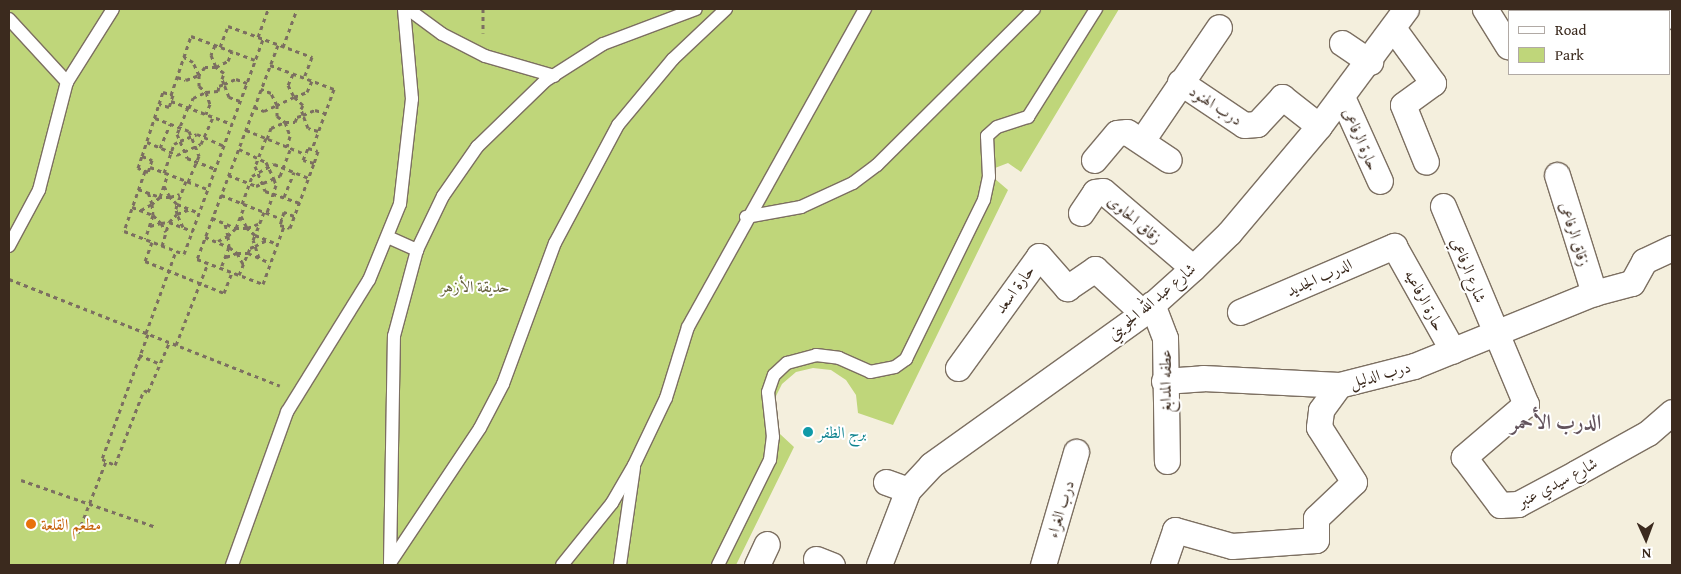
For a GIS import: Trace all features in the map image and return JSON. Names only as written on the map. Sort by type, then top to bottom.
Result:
[{"type":"street","points":[[1485,9],[1508,46]]},
{"type":"street","points":[[1400,18],[1433,83],[1402,105],[1426,162]]},
{"type":"street","name":"شارع عبد الله الجويني","points":[[879,565],[897,486],[1148,308],[1193,268],[1228,233],[1320,126],[1370,62],[1400,18]]},
{"type":"street","points":[[1143,139],[1219,27]]},
{"type":"street","points":[[1342,43],[1370,62]]},
{"type":"street","name":"درب الهنود","points":[[1180,82],[1244,125],[1257,124],[1282,97],[1320,126]]},
{"type":"street","name":"حارة الرفاعى","points":[[1342,97],[1380,182]]},
{"type":"street","points":[[1094,160],[1117,133],[1143,139],[1169,160]]},
{"type":"street","name":"زقاق الرفاعى","points":[[1557,175],[1594,293]]},
{"type":"street","name":"زقاق الحاوى","points":[[1081,213],[1095,192],[1103,191],[1193,268]]},
{"type":"street","name":"شارع الرفاعي","points":[[1443,206],[1495,334]]},
{"type":"street","name":"الدرب الجديد","points":[[1240,312],[1385,248],[1398,250]]},
{"type":"street","name":"درب الدليل","points":[[1163,565],[1175,530],[1232,546],[1250,554],[1316,540],[1316,518],[1352,487],[1353,476],[1319,427],[1321,410],[1339,385],[1453,351],[1594,293],[1632,283],[1644,261],[1672,248]]},
{"type":"street","name":"حارة الرفاعيه","points":[[1398,250],[1453,351]]},
{"type":"street","name":"حارة اسعد","points":[[958,368],[1039,256],[1067,288],[1094,269],[1148,308]]},
{"type":"street","name":"عطفه المدابغ","points":[[1148,308],[1165,338],[1164,381],[1167,461]]},
{"type":"street","name":"شارع سيدي عنبر","points":[[1495,334],[1526,408],[1464,457],[1500,505],[1518,504],[1576,473],[1648,432],[1672,412]]},
{"type":"street","points":[[1164,381],[1203,378],[1339,385]]},
{"type":"street","name":"درب الغراء","points":[[1043,565],[1076,452]]},
{"type":"lane","points":[[9,246],[39,190],[67,82],[113,9]]},
{"type":"lane","points":[[232,565],[268,455],[296,392],[369,280],[390,238],[407,172],[410,135],[410,62],[404,9]]},
{"type":"lane","points":[[408,9],[442,34],[485,56],[554,76]]},
{"type":"lane","points":[[389,564],[390,380],[403,292],[417,250],[443,196],[477,147],[554,76],[611,40],[696,9]]},
{"type":"lane","points":[[389,564],[499,391],[524,338],[556,243],[618,125],[673,59],[726,9]]},
{"type":"lane","points":[[562,565],[606,510],[634,465],[666,398],[688,327],[746,217],[865,9]]},
{"type":"lane","points":[[746,217],[802,207],[865,174],[1034,9]]},
{"type":"lane","points":[[718,565],[770,460],[774,437],[768,392],[774,375],[787,363],[816,355],[839,358],[870,372],[895,367],[906,359],[984,200],[989,177],[986,136],[997,127],[1028,117],[1096,9]]},
{"type":"lane","points":[[9,19],[67,82]]},
{"type":"lane","points":[[390,238],[417,250]]},
{"type":"lane","points":[[620,565],[634,465]]},
{"type":"path","points":[[258,37],[268,9]]},
{"type":"path","points":[[283,47],[297,9]]},
{"type":"path","points":[[220,47],[228,26],[258,37],[312,57],[304,78]]},
{"type":"path","points":[[160,104],[169,107],[171,94],[191,36],[255,60]]},
{"type":"path","points":[[142,156],[152,160],[150,167],[144,171],[124,231],[184,254],[263,39]]},
{"type":"path","points":[[215,45],[212,55],[216,67],[224,73],[224,84],[230,97],[240,101]]},
{"type":"path","points":[[278,45],[197,259],[263,284],[284,226],[282,219],[284,212],[294,216]]},
{"type":"path","points":[[177,77],[186,80],[199,75],[205,68],[216,67],[228,62],[232,51]]},
{"type":"path","points":[[184,57],[193,62],[199,75],[199,86],[206,92],[210,104],[206,114]]},
{"type":"path","points":[[270,65],[334,89],[312,149]]},
{"type":"path","points":[[293,74],[288,85],[294,97],[303,105],[303,114],[308,128],[318,131]]},
{"type":"path","points":[[215,169],[196,162],[184,152],[180,141],[179,127],[193,98],[206,92],[218,91],[224,84],[236,79],[247,83]]},
{"type":"path","points":[[254,107],[264,111],[307,92],[312,81]]},
{"type":"path","points":[[228,176],[249,183],[262,183],[274,179],[283,168],[290,136],[285,122],[278,116],[277,105],[271,93],[261,89]]},
{"type":"path","points":[[144,171],[138,168],[163,92],[171,94]]},
{"type":"path","points":[[171,101],[232,124]]},
{"type":"path","points":[[299,203],[273,193],[262,183],[258,172],[258,158],[271,128],[285,122],[295,122],[303,114],[315,110],[325,113]]},
{"type":"path","points":[[146,142],[171,152],[184,152],[196,147],[204,138],[213,117]]},
{"type":"path","points":[[155,118],[179,127],[191,137],[196,147],[196,162],[177,204],[177,214],[182,227]]},
{"type":"path","points":[[160,148],[170,124]]},
{"type":"path","points":[[246,130],[306,154]]},
{"type":"path","points":[[141,210],[160,197],[171,152],[180,141],[191,137],[204,138],[224,146]]},
{"type":"path","points":[[284,226],[290,228],[314,163],[318,151],[308,148],[304,160],[314,163]]},
{"type":"path","points":[[239,149],[258,158],[268,167],[274,179],[273,193],[255,236],[255,246],[259,258]]},
{"type":"path","points":[[150,167],[208,190]]},
{"type":"path","points":[[217,242],[228,236],[236,228],[249,183],[258,172],[268,167],[283,168],[308,178]]},
{"type":"path","points":[[284,197],[294,172]]},
{"type":"path","points":[[164,186],[170,197],[177,204],[199,213]]},
{"type":"path","points":[[138,188],[160,197],[181,194]]},
{"type":"path","points":[[145,239],[153,215],[148,192]]},
{"type":"path","points":[[221,195],[282,219]]},
{"type":"path","points":[[132,207],[153,215],[166,232]]},
{"type":"path","points":[[162,246],[169,222],[177,214],[190,209]]},
{"type":"path","points":[[241,216],[247,228],[255,236],[277,244]]},
{"type":"path","points":[[212,218],[236,228],[247,228],[259,224]]},
{"type":"path","points":[[149,226],[169,222],[193,231]]},
{"type":"path","points":[[221,268],[230,247],[225,224]]},
{"type":"path","points":[[205,237],[230,247],[237,253],[243,265]]},
{"type":"path","points":[[240,275],[248,253],[255,246],[267,240]]},
{"type":"path","points":[[152,242],[145,261],[224,293],[232,272]]},
{"type":"path","points":[[169,342],[148,392],[144,390],[115,465],[102,459],[176,251]]},
{"type":"path","points":[[225,257],[237,253],[248,253],[270,262]]},
{"type":"path","points":[[176,345],[208,263]]},
{"type":"path","points":[[9,279],[296,392]]},
{"type":"path","points":[[139,355],[160,364]]},
{"type":"path","points":[[78,533],[106,461]]},
{"type":"path","points":[[21,480],[156,526]]},
{"type":"green space","name":"حديقة الأزهر","points":[[9,9],[1119,9],[1021,172],[1008,163],[995,168],[994,178],[1008,190],[893,425],[858,413],[856,395],[846,380],[831,370],[813,368],[796,372],[782,384],[774,400],[774,418],[780,434],[794,447],[736,565],[9,565]]},
{"type":"place","name":"برج الظفر","points":[[808,432]]},
{"type":"place","name":"مطعم القلعة","points":[[31,524]]},
{"type":"district","name":"الدرب الأحمر","points":[[1556,422]]}]
